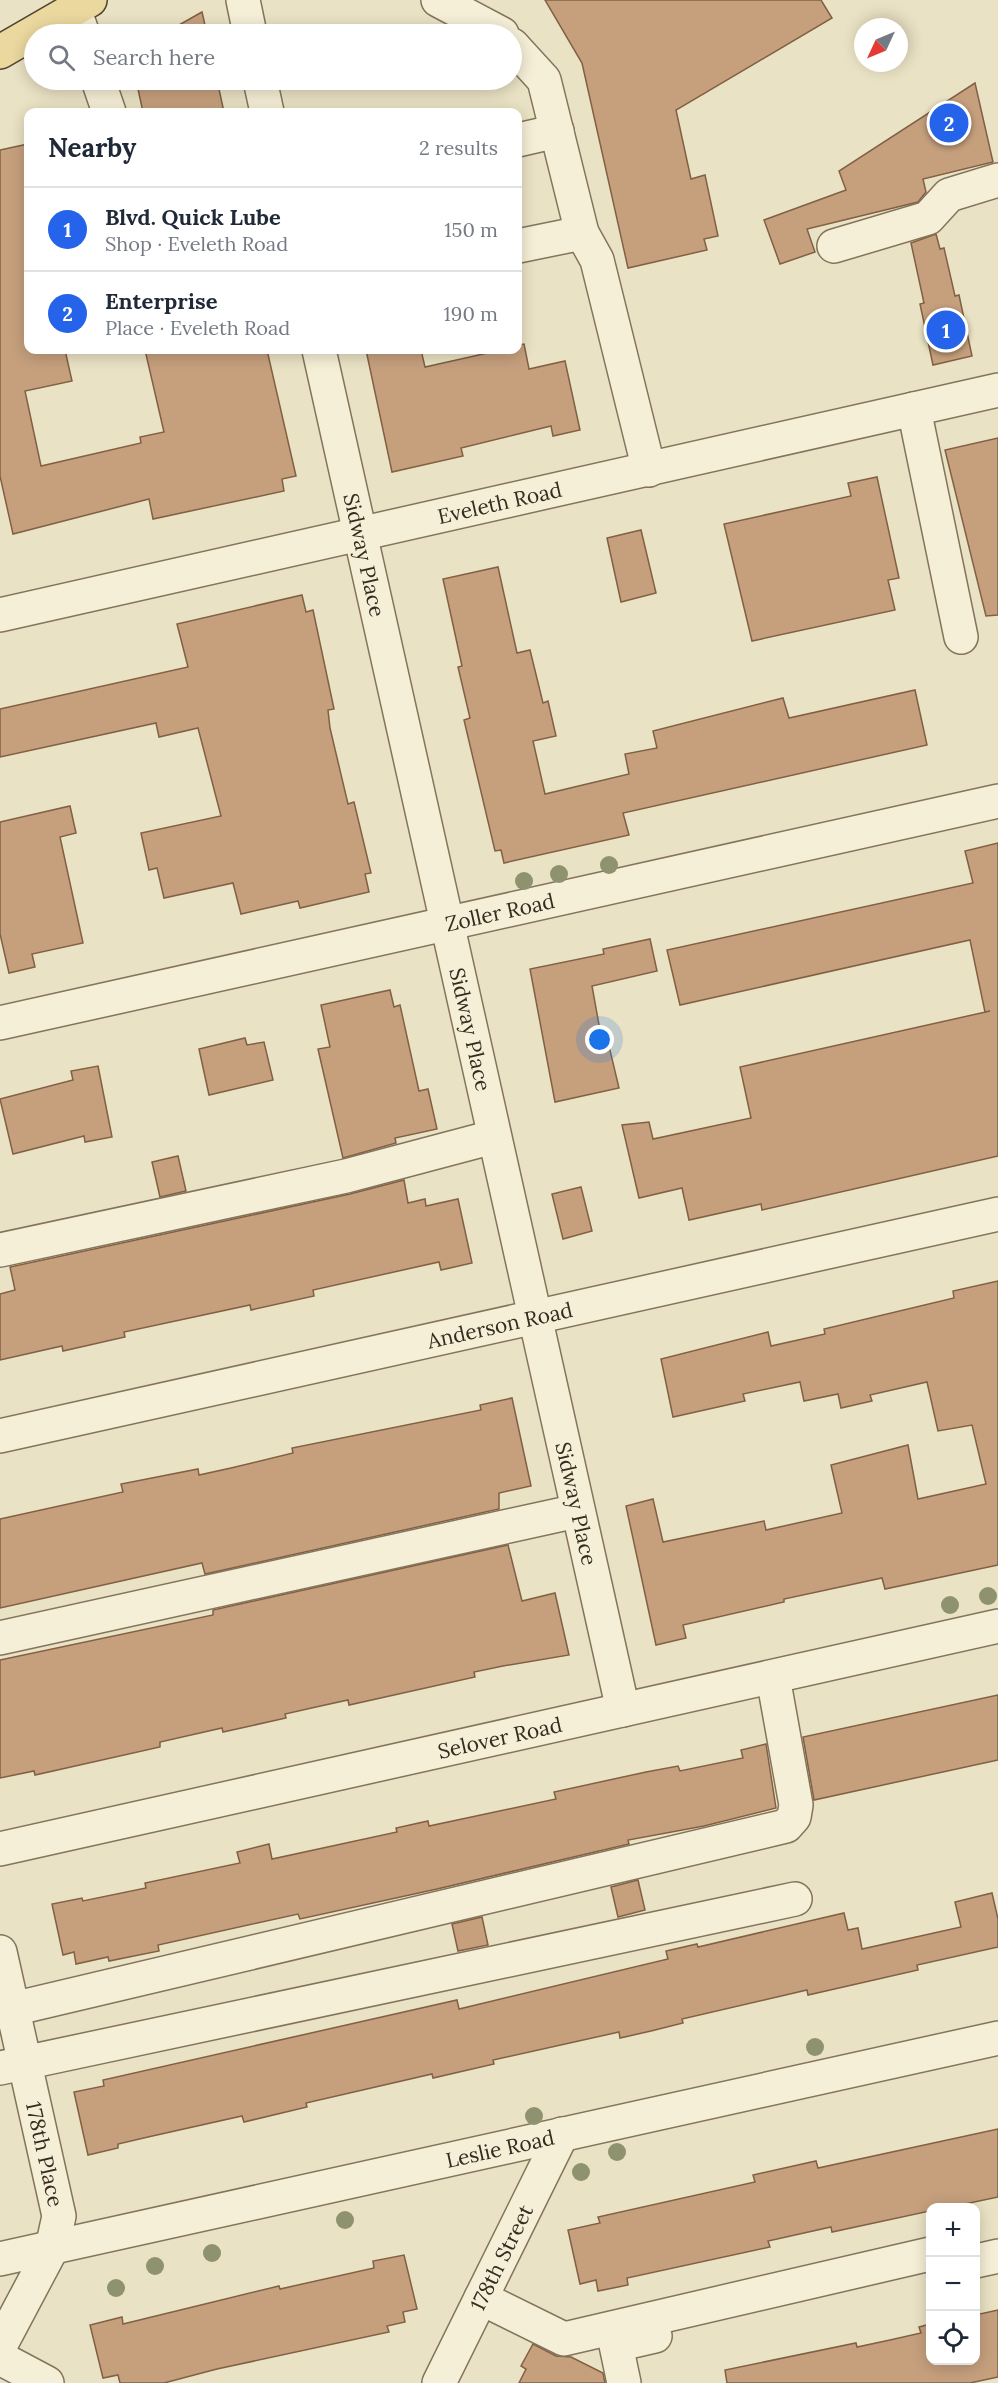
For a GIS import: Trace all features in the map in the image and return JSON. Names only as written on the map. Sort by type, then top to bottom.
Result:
[{"type":"main road","points":[[61,24],[83,14]]},
{"type":"main road","points":[[0,52],[24,41]]},
{"type":"street","points":[[243,0],[248,24]]},
{"type":"street","points":[[438,0],[483,24]]},
{"type":"street","points":[[522,56],[544,80],[582,233],[597,260],[649,470]]},
{"type":"street","points":[[101,90],[108,108]]},
{"type":"street","points":[[262,90],[266,108]]},
{"type":"street","points":[[522,139],[557,131]]},
{"type":"street","points":[[834,246],[928,218],[949,195],[998,180]]},
{"type":"street","points":[[522,245],[582,233]]},
{"type":"street","name":"Sidway Place","points":[[321,354],[493,1137],[623,1710]]},
{"type":"street","name":"Eveleth Road","points":[[0,615],[998,390]]},
{"type":"street","points":[[914,409],[961,637]]},
{"type":"street","name":"Zoller Road","points":[[0,1023],[998,801]]},
{"type":"street","points":[[0,1250],[346,1176],[493,1137]]},
{"type":"street","name":"Anderson Road","points":[[0,1436],[998,1214]]},
{"type":"street","points":[[0,1638],[578,1511]]},
{"type":"street","name":"Selover Road","points":[[0,1849],[998,1626]]},
{"type":"street","points":[[6,2011],[786,1826],[794,1817],[796,1804],[773,1677]]},
{"type":"street","points":[[12,2066],[795,1899]]},
{"type":"street","name":"178th Place","points":[[0,1952],[12,2066],[59,2216],[52,2248],[0,2346]]},
{"type":"street","name":"Leslie Road","points":[[0,2259],[998,2038]]},
{"type":"street","name":"178th Street","points":[[439,2383],[562,2134]]},
{"type":"street","points":[[980,2243],[998,2239]]},
{"type":"street","points":[[481,2298],[564,2339],[926,2255]]},
{"type":"street","points":[[980,2261],[998,2256]]},
{"type":"street","points":[[624,2383],[616,2344],[926,2273]]},
{"type":"street","points":[[0,2358],[47,2383]]},
{"type":"building","points":[[545,0],[821,0],[832,18],[676,110],[691,179],[705,175],[718,236],[704,239],[707,250],[628,268],[582,63]]},
{"type":"building","points":[[202,12],[205,24],[181,24]]},
{"type":"building","points":[[975,83],[993,162],[923,179],[926,192],[918,202],[807,229],[815,252],[780,264],[764,220],[846,190],[839,171]]},
{"type":"building","points":[[138,90],[219,90],[223,108],[142,108]]},
{"type":"building","points":[[24,145],[24,354],[66,354],[72,381],[25,391],[41,466],[141,443],[140,437],[164,432],[146,354],[268,354],[296,476],[282,479],[284,491],[153,519],[149,499],[13,534],[0,476],[0,150]]},
{"type":"building","points":[[936,234],[940,249],[944,248],[955,296],[959,295],[972,356],[933,365],[920,304],[924,303],[911,243]]},
{"type":"building","points":[[522,344],[524,344],[529,369],[565,361],[580,430],[553,436],[551,426],[461,448],[463,456],[392,472],[367,354],[422,354],[425,367],[483,354],[522,354]]},
{"type":"building","points":[[998,438],[998,615],[986,616],[945,450]]},
{"type":"building","points":[[877,477],[899,578],[888,580],[895,610],[752,641],[724,524],[851,496],[848,483]]},
{"type":"building","points":[[641,530],[656,593],[621,602],[607,538]]},
{"type":"building","points":[[498,567],[517,653],[530,650],[543,703],[548,701],[556,736],[533,741],[545,794],[629,774],[625,754],[657,748],[653,731],[783,698],[789,718],[915,690],[927,745],[623,813],[629,835],[504,863],[501,850],[495,851],[464,720],[470,718],[458,667],[462,666],[443,579]]},
{"type":"building","points":[[302,595],[306,612],[313,610],[334,709],[328,710],[330,728],[348,804],[354,802],[371,873],[365,874],[369,892],[300,908],[298,901],[241,914],[233,883],[164,898],[157,868],[149,870],[141,833],[221,816],[198,728],[159,737],[156,723],[0,757],[0,709],[188,667],[177,624]]},
{"type":"building","points":[[70,806],[76,833],[60,837],[83,943],[32,954],[35,967],[9,973],[0,934],[0,822]]},
{"type":"building","points":[[998,843],[998,1156],[762,1210],[761,1204],[689,1220],[682,1188],[639,1198],[622,1125],[649,1122],[653,1139],[751,1118],[740,1067],[990,1011],[985,1012],[970,940],[680,1005],[667,950],[973,883],[965,851]]},
{"type":"building","points":[[650,939],[657,971],[592,986],[603,1047],[609,1046],[619,1088],[555,1102],[530,969],[604,954],[603,949]]},
{"type":"building","points":[[390,990],[394,1007],[400,1005],[419,1091],[428,1089],[437,1129],[395,1138],[396,1143],[343,1158],[318,1049],[330,1047],[321,1005]]},
{"type":"building","points":[[245,1038],[247,1045],[264,1042],[273,1080],[209,1095],[199,1049]]},
{"type":"building","points":[[98,1066],[112,1137],[85,1142],[84,1136],[13,1154],[0,1099],[73,1080],[71,1071]]},
{"type":"building","points":[[178,1156],[186,1191],[160,1197],[152,1162]]},
{"type":"building","points":[[404,1180],[408,1203],[425,1199],[426,1206],[458,1199],[472,1263],[441,1270],[439,1262],[313,1290],[314,1296],[251,1310],[250,1305],[124,1332],[125,1337],[63,1351],[62,1346],[0,1360],[0,1294],[15,1290],[10,1267],[350,1194]]},
{"type":"building","points":[[581,1187],[592,1231],[563,1239],[552,1194]]},
{"type":"building","points":[[998,1281],[998,1565],[885,1589],[882,1578],[784,1599],[784,1602],[683,1625],[686,1638],[656,1645],[626,1506],[653,1499],[663,1542],[764,1521],[766,1530],[842,1513],[831,1465],[908,1445],[918,1499],[986,1484],[972,1425],[938,1431],[927,1382],[870,1395],[872,1401],[841,1408],[838,1394],[804,1401],[800,1382],[743,1394],[745,1401],[673,1417],[661,1359],[768,1332],[771,1346],[825,1334],[824,1329],[954,1298],[953,1291]]},
{"type":"building","points":[[512,1398],[531,1486],[499,1493],[499,1509],[205,1574],[202,1563],[0,1608],[0,1519],[123,1492],[121,1484],[198,1469],[199,1475],[231,1468],[293,1453],[292,1448],[481,1410],[480,1405]]},
{"type":"building","points":[[508,1545],[522,1601],[555,1593],[569,1655],[474,1672],[475,1677],[349,1705],[348,1700],[316,1707],[285,1714],[286,1718],[223,1732],[222,1728],[160,1742],[160,1747],[35,1775],[34,1771],[0,1778],[0,1660],[213,1615],[213,1610]]},
{"type":"building","points":[[998,1695],[998,1760],[814,1800],[803,1737]]},
{"type":"building","points":[[766,1744],[776,1808],[704,1826],[628,1840],[629,1844],[437,1889],[300,1919],[298,1914],[158,1945],[159,1951],[109,1961],[108,1957],[76,1964],[74,1952],[63,1955],[52,1904],[82,1898],[83,1901],[146,1888],[145,1883],[240,1863],[237,1852],[269,1844],[272,1859],[397,1832],[396,1828],[428,1821],[429,1826],[556,1799],[554,1792],[646,1772],[678,1766],[680,1771],[743,1758],[741,1750]]},
{"type":"building","points":[[638,1880],[645,1910],[618,1917],[611,1887]]},
{"type":"building","points":[[992,1893],[998,1919],[998,1947],[917,1965],[918,1970],[808,1995],[807,1990],[682,2019],[683,2023],[651,2031],[620,2038],[619,2032],[493,2060],[494,2064],[433,2078],[432,2074],[306,2103],[307,2107],[244,2122],[242,2116],[148,2137],[118,2144],[118,2148],[88,2155],[74,2092],[104,2086],[103,2080],[457,2000],[459,2009],[668,1959],[666,1951],[697,1944],[698,1947],[844,1913],[848,1930],[858,1928],[862,1949],[961,1927],[955,1902]]},
{"type":"building","points":[[482,1917],[488,1945],[458,1951],[452,1924]]},
{"type":"building","points":[[998,2129],[998,2197],[970,2203],[926,2203],[926,2212],[832,2232],[831,2227],[768,2241],[770,2247],[627,2278],[628,2285],[598,2291],[596,2280],[580,2284],[568,2230],[600,2223],[598,2217],[755,2182],[753,2175],[816,2161],[818,2168]]},
{"type":"building","points":[[404,2255],[417,2309],[403,2312],[405,2322],[387,2326],[389,2332],[217,2369],[164,2383],[120,2383],[118,2375],[103,2378],[90,2325],[122,2317],[123,2324],[279,2286],[280,2289],[374,2268],[373,2261]]},
{"type":"building","points":[[998,2310],[998,2377],[970,2383],[727,2383],[725,2370],[856,2343],[857,2347],[890,2340],[921,2333],[919,2327],[926,2325],[926,2365],[980,2365],[980,2314]]},
{"type":"building","points":[[533,2344],[556,2356],[571,2357],[603,2373],[605,2383],[519,2383],[526,2369],[521,2366]]},
{"type":"place","name":"Enterprise","points":[[949,123]]},
{"type":"place","name":"Blvd. Quick Lube","points":[[946,330]]}]
